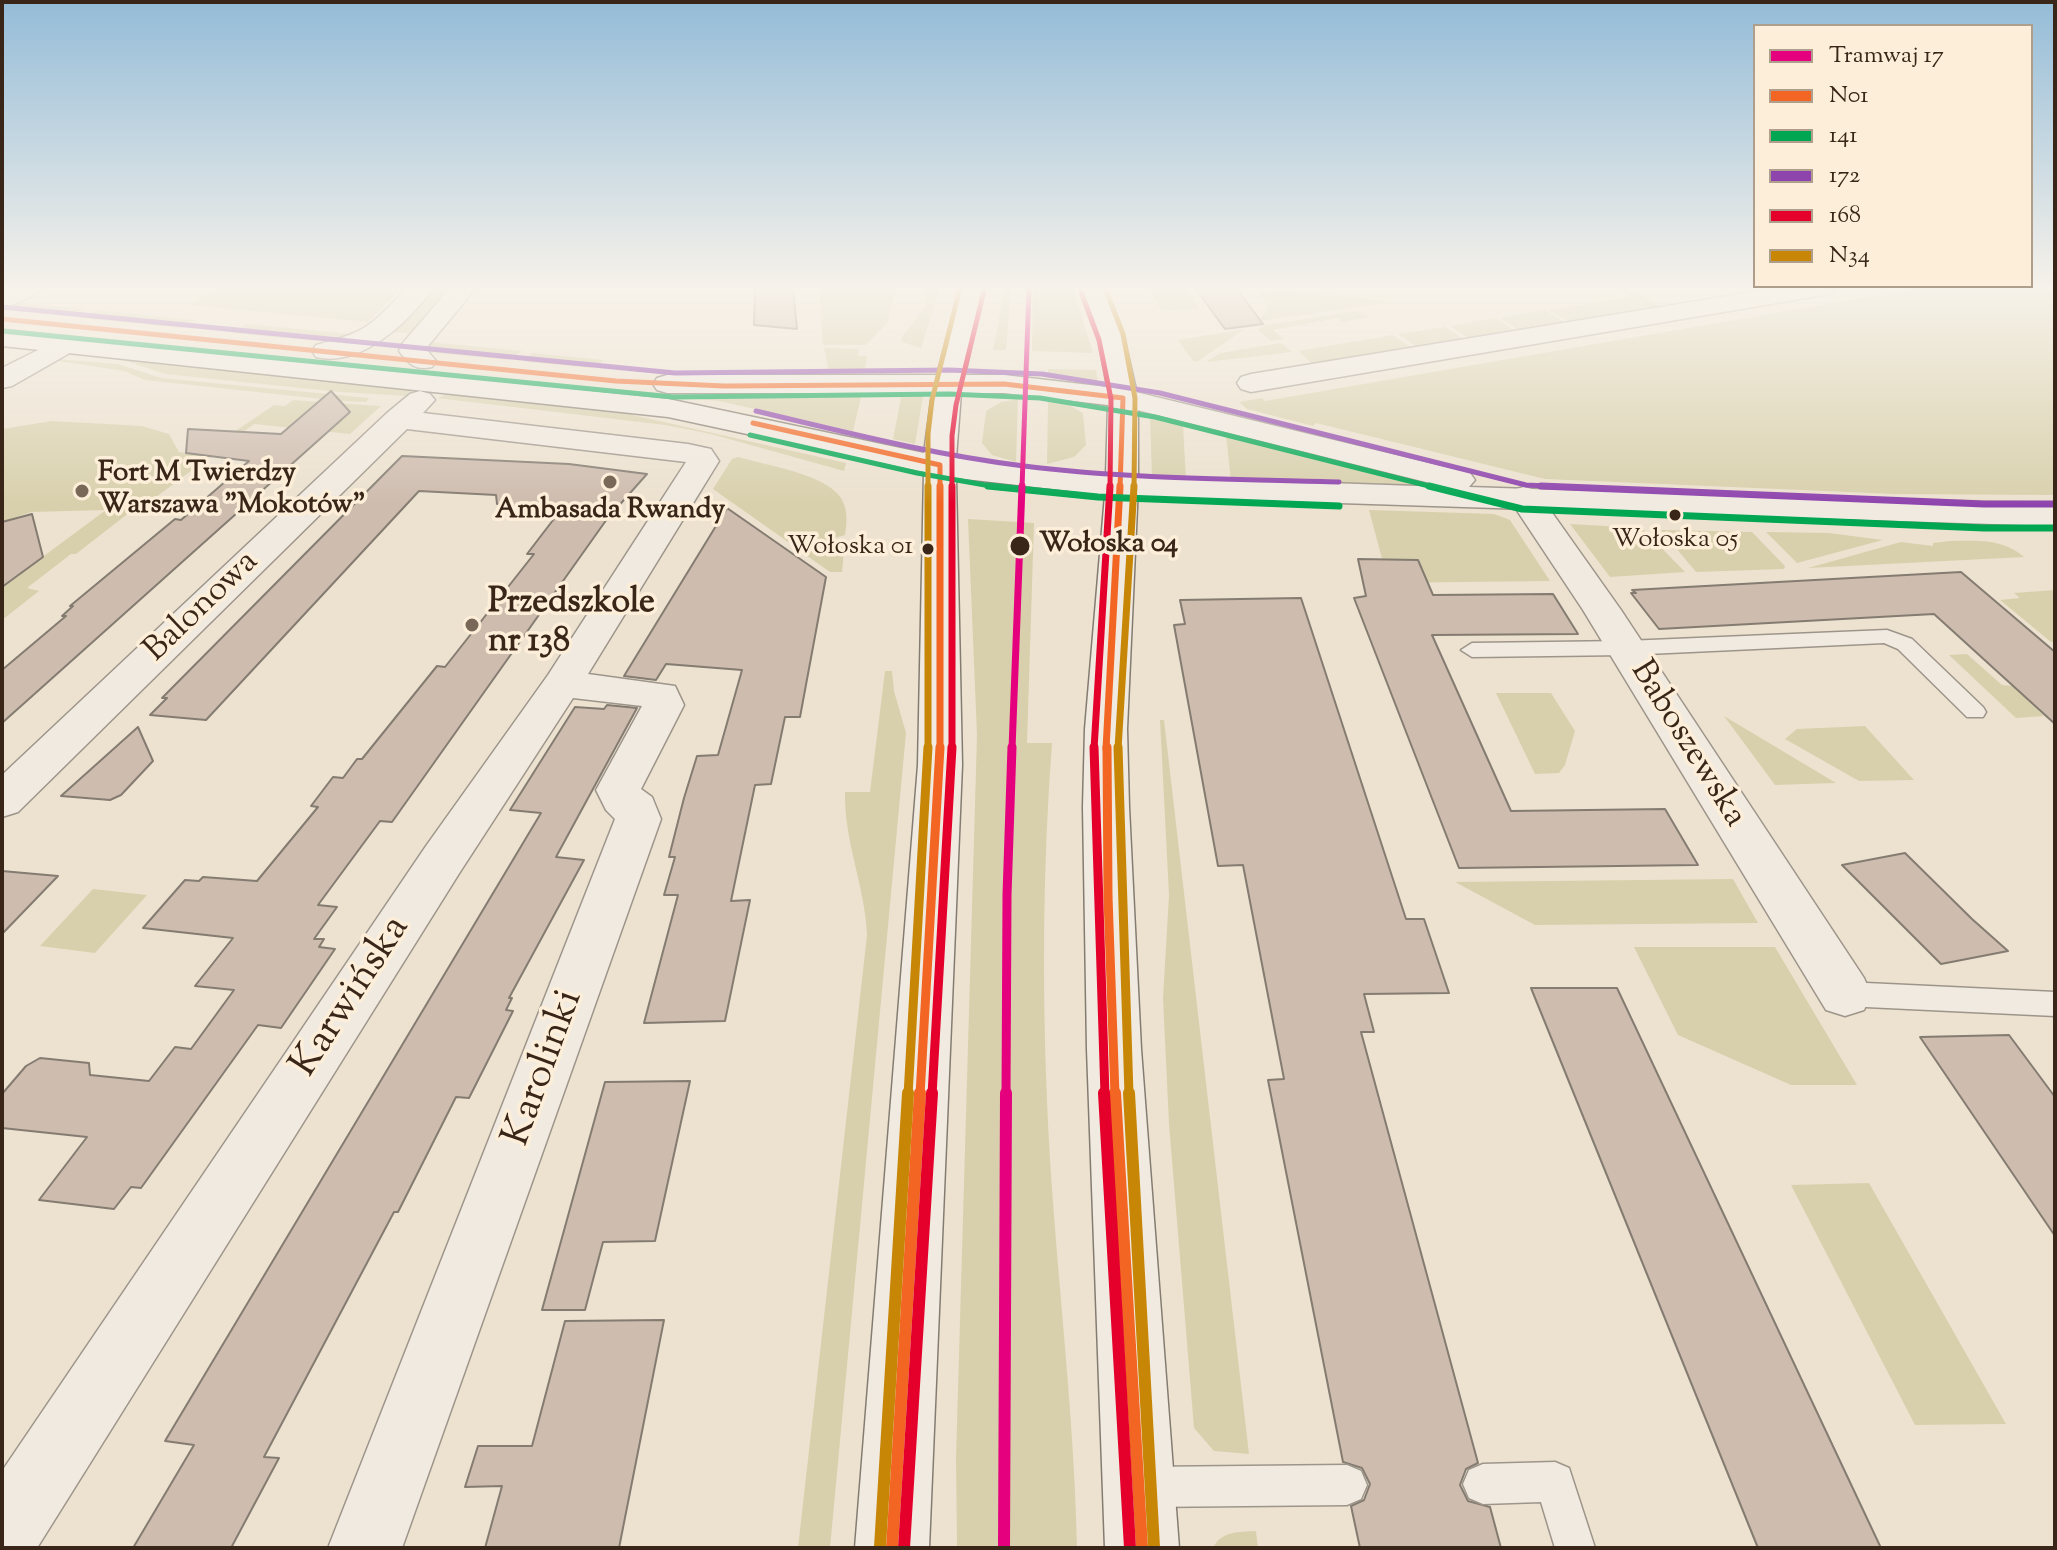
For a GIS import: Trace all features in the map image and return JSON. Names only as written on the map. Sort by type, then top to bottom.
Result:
[{"type":"street","points":[[2,380],[37,360]]},
{"type":"street","points":[[279,360],[698,386],[949,382],[1041,386],[1123,398],[1524,497]]},
{"type":"street","points":[[373,360],[697,413],[940,465],[1022,478],[1122,486],[1435,499],[1524,497],[1905,514],[2055,516]]},
{"type":"street","points":[[421,360],[431,372]]},
{"type":"street","points":[[892,1548],[940,765],[940,435],[954,360]]},
{"type":"street","points":[[1116,360],[1123,398],[1122,486],[1111,632],[1106,807],[1114,1049],[1140,1518]]},
{"type":"street","points":[[1251,383],[1388,360]]},
{"type":"street","name":"Balonowa","points":[[2,801],[398,419],[431,372]]},
{"type":"street","name":"Karwińska","points":[[2,1536],[443,859],[562,684],[703,461],[700,456],[688,453],[398,419]]},
{"type":"street","name":"Baboszewska","points":[[1524,497],[1626,648],[1845,994]]},
{"type":"street","name":"Karolinki","points":[[365,1548],[638,819],[636,808],[622,799],[618,790],[663,705],[661,695],[562,684]]},
{"type":"lane","points":[[1472,650],[1626,648],[1887,636],[1905,644],[1975,712]]},
{"type":"lane","points":[[1845,994],[2055,1004]]},
{"type":"lane","points":[[1483,1484],[1555,1482],[1575,1548]]},
{"type":"lane","points":[[1140,1518],[1347,1485]]},
{"type":"shaded area","points":[[54,360],[118,364],[161,378],[369,398],[366,402],[341,401],[145,380],[124,371]]},
{"type":"shaded area","points":[[124,360],[410,389],[412,392],[409,396],[340,392],[165,374]]},
{"type":"shaded area","points":[[302,360],[627,391],[719,396],[862,393],[853,431],[719,401]]},
{"type":"shaded area","points":[[526,360],[604,360],[592,368]]},
{"type":"shaded area","points":[[827,360],[866,360],[865,369],[829,371]]},
{"type":"shaded area","points":[[1309,360],[1353,360],[1315,366]]},
{"type":"shaded area","points":[[1501,360],[2055,360],[2055,495],[1895,494],[1545,479],[1316,423],[1313,426],[1247,409],[1239,402],[1262,398],[1265,401]]},
{"type":"shaded area","points":[[1048,369],[1096,370],[1098,383],[1048,378]]},
{"type":"shaded area","points":[[924,391],[915,444],[893,439],[902,392]]},
{"type":"shaded area","points":[[450,393],[624,413],[846,463],[844,471],[711,434],[665,425],[437,398]]},
{"type":"shaded area","points":[[1018,399],[1016,462],[992,455],[982,443],[986,411],[1001,402]]},
{"type":"shaded area","points":[[293,400],[381,406],[350,434],[254,424],[27,588],[39,591],[2,620],[2,587],[106,510],[31,512],[2,522],[2,429],[52,421],[142,426],[169,434],[179,452],[200,455],[274,405],[285,406]]},
{"type":"shaded area","points":[[1048,400],[1067,404],[1083,413],[1086,445],[1074,457],[1047,464]]},
{"type":"shaded area","points":[[1150,417],[1183,425],[1186,480],[1152,479]]},
{"type":"shaded area","points":[[1226,436],[1363,471],[1440,487],[1231,481]]},
{"type":"shaded area","points":[[738,457],[809,477],[833,490],[845,507],[845,535],[798,549],[713,489],[732,459]]},
{"type":"shaded area","points":[[1570,485],[1869,498],[2055,501],[2055,505],[1955,505],[1617,492]]},
{"type":"shaded area","points":[[1369,510],[1494,514],[1510,520],[1550,581],[1380,583],[1384,566]]},
{"type":"shaded area","points":[[968,519],[1034,523],[1027,743],[1052,743],[1045,877],[1045,1056],[1077,1548],[957,1548],[956,1458],[977,735]]},
{"type":"shaded area","points":[[1570,524],[1642,528],[1685,572],[1610,577]]},
{"type":"shaded area","points":[[1661,530],[1752,532],[1785,566],[1784,569],[1696,572]]},
{"type":"shaded area","points":[[1766,532],[1829,533],[1883,540],[1797,563]]},
{"type":"shaded area","points":[[845,540],[842,572],[830,572],[803,553]]},
{"type":"shaded area","points":[[1901,542],[1933,546],[1933,543],[1998,544],[2024,557],[1808,568]]},
{"type":"shaded area","points":[[2055,590],[2055,642],[2051,642],[2000,600],[2020,598],[2014,593]]},
{"type":"shaded area","points":[[1967,654],[2002,685],[2013,686],[2044,716],[2016,718],[1949,655]]},
{"type":"shaded area","points":[[885,671],[892,671],[894,691],[906,733],[830,1548],[798,1548],[867,935],[863,899],[848,829],[845,792],[870,792]]},
{"type":"shaded area","points":[[1496,693],[1551,693],[1575,731],[1565,765],[1559,773],[1535,774]]},
{"type":"shaded area","points":[[1724,716],[1836,783],[1775,785]]},
{"type":"shaded area","points":[[1160,720],[1164,720],[1249,1454],[1214,1451],[1194,1428],[1169,1124],[1163,998],[1169,895]]},
{"type":"shaded area","points":[[1865,726],[1914,780],[1859,781],[1785,739],[1797,729]]},
{"type":"shaded area","points":[[1733,879],[1758,923],[1535,925],[1455,882]]},
{"type":"shaded area","points":[[93,889],[147,895],[95,953],[40,946]]},
{"type":"shaded area","points":[[1634,947],[1775,947],[1857,1085],[1791,1085],[1678,1035]]},
{"type":"shaded area","points":[[1869,1183],[2006,1424],[1915,1425],[1791,1185]]},
{"type":"shaded area","points":[[1256,1531],[1258,1548],[1213,1548],[1226,1535]]},
{"type":"building","points":[[331,391],[350,412],[2,723],[2,670],[66,616],[62,616],[73,606],[70,606],[175,519],[181,520],[249,461],[186,453],[188,429],[281,434]]},
{"type":"building","points":[[402,456],[569,464],[647,474],[607,519],[392,822],[380,821],[318,905],[337,907],[314,939],[324,939],[319,947],[335,949],[281,1028],[258,1025],[141,1188],[131,1187],[114,1209],[39,1200],[87,1137],[2,1128],[2,1094],[26,1066],[40,1058],[89,1063],[90,1075],[149,1081],[175,1047],[191,1049],[234,990],[195,986],[233,938],[143,928],[185,880],[199,881],[203,877],[257,881],[318,807],[311,806],[333,777],[343,778],[437,666],[445,667],[534,554],[527,554],[560,511],[497,504],[496,495],[419,491],[206,720],[150,715],[167,698],[162,698]]},
{"type":"building","points":[[727,508],[826,577],[800,717],[785,717],[771,784],[755,785],[731,901],[750,900],[725,1021],[644,1023],[678,895],[664,895],[675,857],[669,857],[684,798],[697,756],[718,755],[742,670],[666,664],[656,680],[624,676]]},
{"type":"building","points":[[32,514],[43,557],[2,587],[2,522]]},
{"type":"building","points":[[1358,559],[1418,560],[1433,595],[1553,594],[1578,634],[1432,635],[1511,811],[1665,809],[1698,865],[1459,868],[1354,598],[1366,596]]},
{"type":"building","points":[[1961,572],[2055,652],[2055,724],[1934,614],[1659,629],[1631,593],[1636,593],[1632,590]]},
{"type":"building","points":[[1301,598],[1406,919],[1424,919],[1449,993],[1364,994],[1374,1032],[1361,1032],[1478,1463],[1466,1469],[1460,1485],[1468,1501],[1490,1507],[1501,1548],[1360,1548],[1351,1506],[1364,1500],[1370,1484],[1362,1468],[1343,1462],[1268,1080],[1284,1079],[1243,865],[1218,866],[1174,625],[1185,624],[1180,600]]},
{"type":"building","points":[[607,705],[637,708],[556,857],[584,860],[509,998],[512,998],[506,1010],[513,1011],[469,1098],[456,1097],[398,1212],[394,1212],[264,1457],[279,1458],[231,1548],[133,1548],[194,1445],[165,1441],[541,813],[510,810],[575,707],[604,709]]},
{"type":"building","points":[[138,727],[153,761],[121,795],[110,800],[61,796]]},
{"type":"building","points":[[1905,853],[2008,951],[1941,964],[1842,865]]},
{"type":"building","points":[[2,871],[58,876],[2,934]]},
{"type":"building","points":[[1531,988],[1617,988],[1881,1548],[1758,1548]]},
{"type":"building","points":[[2009,1035],[2055,1097],[2055,1236],[1920,1037]]},
{"type":"building","points":[[690,1081],[655,1241],[603,1242],[585,1310],[542,1310],[605,1082]]},
{"type":"building","points":[[664,1320],[619,1548],[485,1548],[502,1486],[465,1487],[478,1446],[532,1446],[565,1321]]},
{"type":"tram line","name":"17","points":[[1004,1548],[1007,895],[1026,360]]},
{"type":"transit line","name":"141","points":[[300,360],[673,397],[949,394],[1040,398],[1155,417],[1522,509],[1984,528],[2055,528]]},
{"type":"transit line","name":"N01","points":[[411,360],[616,381],[724,386],[1004,384],[1123,398],[1106,804],[1115,1083],[1142,1548]]},
{"type":"transit line","name":"172","points":[[546,360],[675,373],[949,370],[1042,374],[1160,393],[1526,485],[1984,504],[2055,504]]},
{"type":"transit line","name":"N34","points":[[880,1547],[928,765],[928,434],[942,360]]},
{"type":"transit line","name":"168","points":[[904,1548],[952,766],[952,436],[967,360]]},
{"type":"transit line","name":"168","points":[[1103,360],[1111,399],[1110,486],[1094,728],[1094,807],[1102,1050],[1130,1548]]},
{"type":"transit line","name":"N34","points":[[1128,360],[1135,398],[1134,487],[1118,729],[1118,807],[1126,1048],[1154,1547]]},
{"type":"transit line","name":"172","points":[[756,411],[922,449],[1024,466],[1142,476],[1339,482]]},
{"type":"transit line","name":"N01","points":[[753,423],[940,465],[940,765],[892,1548]]},
{"type":"transit line","name":"141","points":[[750,435],[917,473],[1018,490],[1138,500],[1339,506]]},
{"type":"place","name":"Ambasada Rwandy","points":[[610,482]]},
{"type":"place","name":"Fort M Twierdzy Warszawa \"Mokotów\"","points":[[82,491]]},
{"type":"place","name":"Wołoska 05","points":[[1675,515]]},
{"type":"place","name":"Wołoska 04","points":[[1020,546]]},
{"type":"place","name":"Wołoska 01","points":[[928,549]]},
{"type":"place","name":"Przedszkole nr 138","points":[[472,625]]}]
